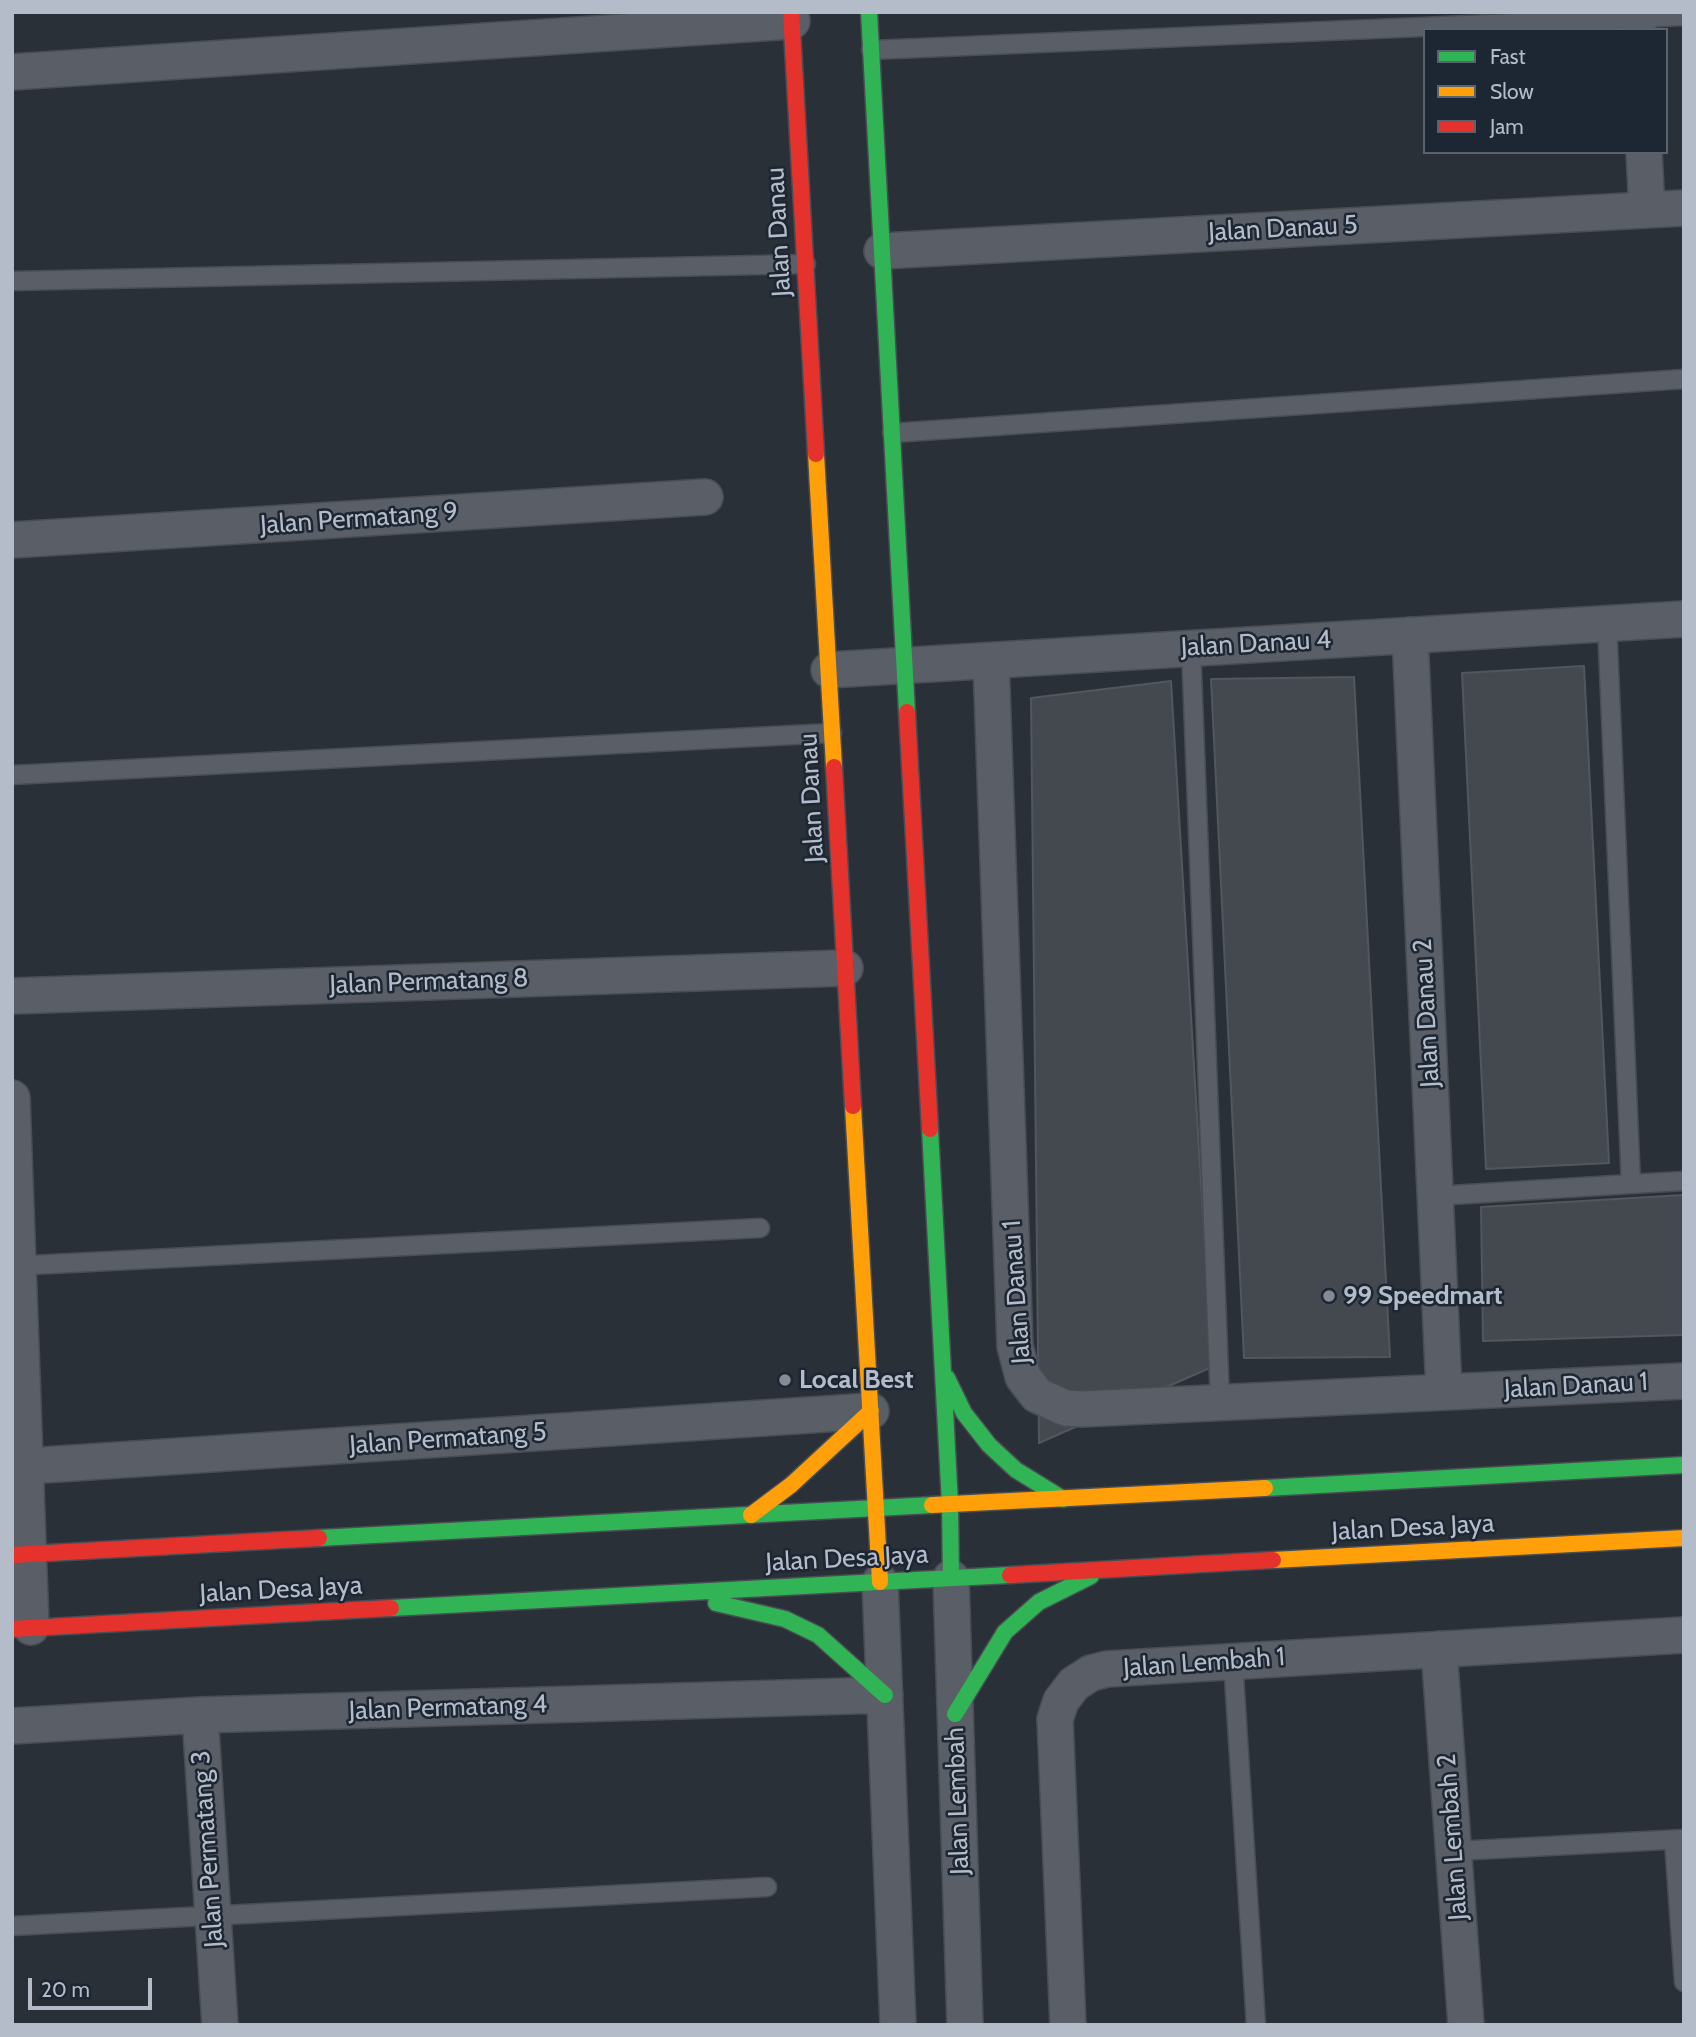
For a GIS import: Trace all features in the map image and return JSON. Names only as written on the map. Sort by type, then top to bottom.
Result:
[{"type":"main road","points":[[869,12],[943,1370],[951,1578]]},
{"type":"main road","name":"Jalan Danau","points":[[791,17],[880,1582]]},
{"type":"main road","points":[[943,1370],[964,1413],[989,1445],[1016,1470],[1063,1499]]},
{"type":"main road","points":[[751,1515],[791,1485],[871,1411]]},
{"type":"main road","name":"Jalan Desa Jaya","points":[[20,1554],[1684,1465]]},
{"type":"main road","name":"Jalan Desa Jaya","points":[[22,1628],[1684,1538]]},
{"type":"main road","points":[[955,1714],[1006,1632],[1039,1602],[1106,1569]]},
{"type":"main road","points":[[687,1592],[721,1604],[785,1619],[818,1635],[885,1695]]},
{"type":"street","points":[[12,72],[791,17]]},
{"type":"street","points":[[1644,154],[1647,210]]},
{"type":"street","name":"Jalan Danau 5","points":[[881,251],[1684,208]]},
{"type":"street","name":"Jalan Permatang 9","points":[[12,540],[705,497]]},
{"type":"street","name":"Jalan Danau 4","points":[[829,670],[1684,619]]},
{"type":"street","name":"Jalan Danau 2","points":[[1410,635],[1444,1392]]},
{"type":"street","name":"Jalan Danau 1","points":[[991,661],[1017,1363],[1037,1395],[1065,1408],[1684,1381]]},
{"type":"street","name":"Jalan Permatang 8","points":[[12,996],[845,968]]},
{"type":"street","points":[[12,1098],[22,1628]]},
{"type":"street","name":"Jalan Permatang 5","points":[[19,1467],[871,1411]]},
{"type":"street","name":"Jalan Lembah","points":[[951,1578],[965,2025]]},
{"type":"street","points":[[880,1582],[898,2025]]},
{"type":"street","name":"Jalan Lembah 1","points":[[1068,2025],[1055,1719],[1061,1701],[1074,1684],[1091,1673],[1233,1660],[1684,1634]]},
{"type":"street","name":"Jalan Lembah 2","points":[[1439,1649],[1465,2025]]},
{"type":"street","name":"Jalan Permatang 4","points":[[12,1727],[200,1715],[885,1695]]},
{"type":"street","name":"Jalan Permatang 3","points":[[200,1715],[220,2025]]},
{"type":"lane","points":[[1433,28],[1684,16]]},
{"type":"lane","points":[[871,50],[1423,28]]},
{"type":"lane","points":[[12,281],[806,264]]},
{"type":"lane","points":[[892,433],[1684,380]]},
{"type":"lane","points":[[1606,623],[1631,1184]]},
{"type":"lane","points":[[1191,648],[1220,1402]]},
{"type":"lane","points":[[12,775],[832,733]]},
{"type":"lane","points":[[1435,1196],[1684,1181]]},
{"type":"lane","points":[[15,1266],[760,1228]]},
{"type":"lane","points":[[1233,1660],[1256,2025]]},
{"type":"lane","points":[[1455,1851],[1679,1840],[1684,1982]]},
{"type":"lane","points":[[12,1926],[767,1887]]},
{"type":"building","points":[[1584,666],[1609,1163],[1486,1169],[1462,673]]},
{"type":"building","points":[[1354,677],[1390,1357],[1244,1358],[1211,679]]},
{"type":"building","points":[[1171,681],[1212,1367],[1039,1443],[1031,698]]},
{"type":"building","points":[[1684,1195],[1684,1335],[1483,1341],[1481,1207]]},
{"type":"traffic: fast","points":[[869,12],[907,712]]},
{"type":"traffic: fast","points":[[930,1129],[950,1504],[951,1578]]},
{"type":"traffic: fast","points":[[947,1378],[964,1413],[989,1445],[1016,1470],[1063,1499]]},
{"type":"traffic: fast","points":[[1265,1488],[1684,1465]]},
{"type":"traffic: fast","points":[[319,1538],[932,1505]]},
{"type":"traffic: fast","points":[[391,1608],[1010,1575]]},
{"type":"traffic: fast","points":[[955,1714],[1005,1632],[1039,1602],[1091,1576]]},
{"type":"traffic: fast","points":[[716,1603],[785,1619],[818,1635],[885,1695]]},
{"type":"traffic: slow","points":[[816,454],[834,767]]},
{"type":"traffic: slow","points":[[853,1106],[880,1582]]},
{"type":"traffic: slow","points":[[751,1515],[791,1485],[871,1411]]},
{"type":"traffic: slow","points":[[932,1505],[1265,1488]]},
{"type":"traffic: slow","points":[[1273,1560],[1684,1538]]},
{"type":"traffic: jam","points":[[791,12],[816,454]]},
{"type":"traffic: jam","points":[[907,712],[930,1129]]},
{"type":"traffic: jam","points":[[834,767],[853,1106]]},
{"type":"traffic: jam","points":[[12,1555],[319,1538]]},
{"type":"traffic: jam","points":[[1010,1575],[1273,1560]]},
{"type":"traffic: jam","points":[[12,1629],[391,1608]]},
{"type":"place","name":"99 Speedmart","points":[[1329,1296]]},
{"type":"place","name":"Local Best","points":[[785,1380]]}]
